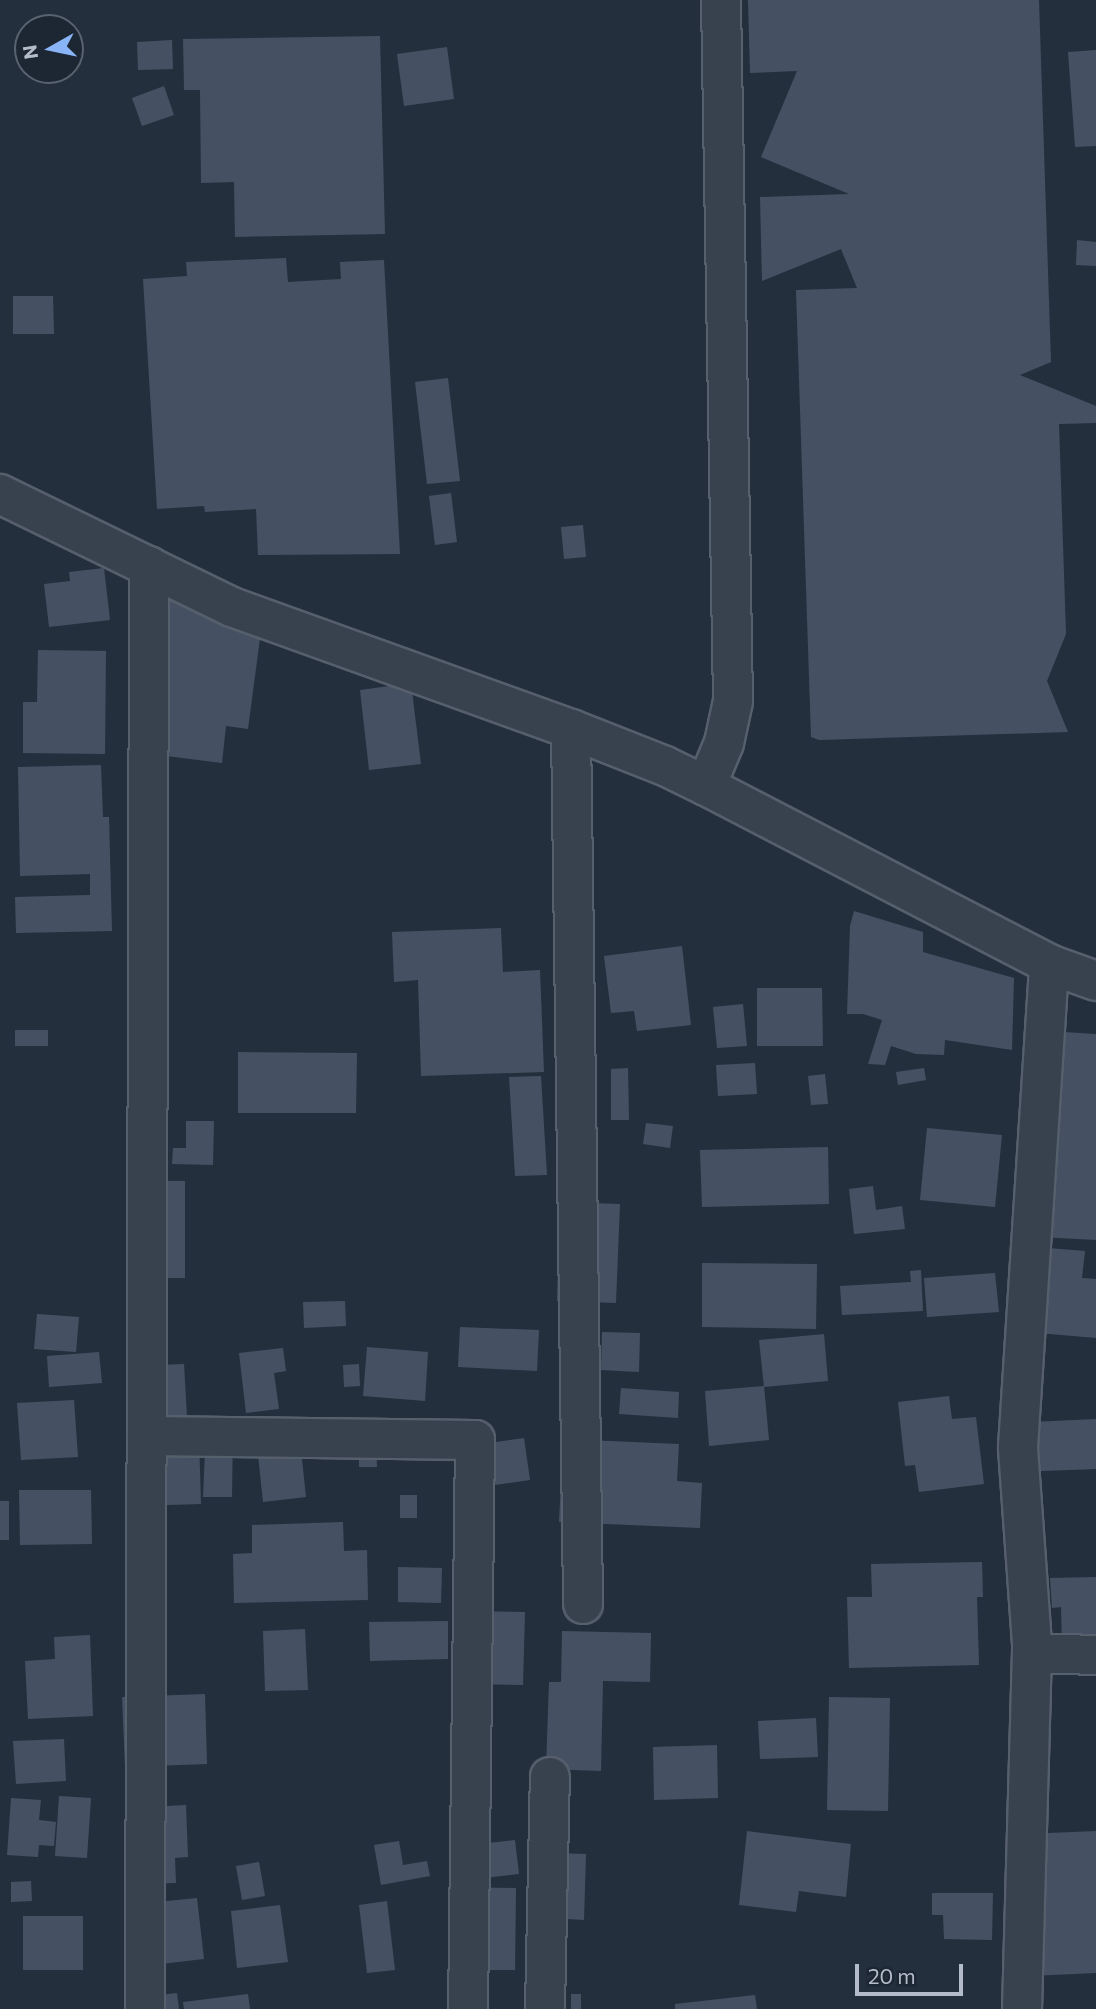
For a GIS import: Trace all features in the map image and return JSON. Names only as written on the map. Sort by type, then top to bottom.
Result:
[{"type":"street","points":[[706,786],[724,743],[733,701],[721,0]]},
{"type":"street","points":[[0,494],[232,607],[572,729],[665,766],[1049,964],[1096,981]]},
{"type":"street","points":[[145,2009],[149,566]]},
{"type":"street","points":[[572,729],[583,1604]]},
{"type":"street","points":[[1022,2009],[1032,1653],[1018,1447],[1049,964]]},
{"type":"street","points":[[147,1436],[475,1440],[468,2009]]},
{"type":"street","points":[[1032,1653],[1096,1655]]},
{"type":"street","points":[[545,2009],[550,1777]]},
{"type":"building","points":[[748,0],[1039,0],[1051,362],[1020,375],[1096,406],[1096,423],[1059,424],[1066,634],[1047,681],[1068,732],[819,740],[811,737],[796,290],[857,288],[841,249],[762,281],[760,197],[849,194],[761,157],[797,71],[750,73]]},
{"type":"building","points":[[380,36],[385,234],[235,237],[234,182],[201,183],[200,90],[184,90],[183,39]]},
{"type":"building","points":[[172,40],[173,69],[138,70],[137,42]]},
{"type":"building","points":[[447,47],[454,99],[404,106],[397,54]]},
{"type":"building","points":[[1096,50],[1096,146],[1075,147],[1068,52]]},
{"type":"building","points":[[164,86],[174,115],[142,126],[132,98]]},
{"type":"building","points":[[1077,240],[1096,242],[1096,266],[1076,265]]},
{"type":"building","points":[[286,258],[288,282],[341,279],[340,262],[384,260],[400,554],[258,555],[256,509],[205,512],[204,506],[157,509],[143,279],[187,276],[186,262]]},
{"type":"building","points":[[13,296],[53,296],[54,334],[13,334]]},
{"type":"building","points":[[448,378],[460,481],[427,484],[415,382]]},
{"type":"building","points":[[451,493],[457,542],[435,545],[429,496]]},
{"type":"building","points":[[583,525],[586,557],[564,559],[561,527]]},
{"type":"building","points":[[104,568],[110,620],[49,627],[44,584],[70,581],[69,572]]},
{"type":"building","points":[[163,595],[264,608],[248,729],[226,726],[222,763],[143,753]]},
{"type":"building","points":[[38,650],[106,651],[105,754],[23,753],[23,702],[37,702]]},
{"type":"building","points":[[411,683],[421,764],[369,770],[360,690]]},
{"type":"building","points":[[101,765],[103,817],[109,817],[112,931],[16,933],[15,897],[90,895],[90,874],[20,876],[18,767]]},
{"type":"building","points":[[854,911],[923,932],[923,952],[1014,978],[1012,1050],[945,1040],[944,1055],[916,1054],[891,1046],[885,1065],[868,1064],[882,1020],[863,1014],[847,1014],[850,926]]},
{"type":"building","points":[[501,928],[503,972],[540,970],[544,1072],[421,1076],[418,980],[394,982],[392,932]]},
{"type":"building","points":[[682,946],[691,1025],[637,1031],[634,1011],[611,1013],[604,956]]},
{"type":"building","points":[[757,988],[822,988],[823,1046],[757,1046]]},
{"type":"building","points":[[743,1004],[747,1046],[717,1048],[713,1007]]},
{"type":"building","points":[[15,1030],[48,1030],[48,1046],[15,1046]]},
{"type":"building","points":[[1048,1031],[1096,1034],[1096,1240],[1039,1237]]},
{"type":"building","points":[[238,1052],[357,1053],[356,1113],[238,1113]]},
{"type":"building","points":[[755,1063],[757,1094],[718,1096],[716,1065]]},
{"type":"building","points":[[628,1068],[629,1120],[611,1120],[611,1069]]},
{"type":"building","points":[[924,1068],[926,1080],[898,1085],[896,1072]]},
{"type":"building","points":[[825,1074],[828,1104],[811,1105],[808,1076]]},
{"type":"building","points":[[541,1076],[547,1175],[515,1176],[509,1077]]},
{"type":"building","points":[[186,1121],[214,1121],[213,1165],[172,1164],[173,1148],[186,1148]]},
{"type":"building","points":[[646,1123],[673,1126],[670,1148],[643,1144]]},
{"type":"building","points":[[927,1128],[1002,1135],[995,1207],[920,1200]]},
{"type":"building","points":[[828,1147],[829,1204],[702,1207],[700,1150]]},
{"type":"building","points":[[128,1181],[185,1181],[185,1278],[128,1278]]},
{"type":"building","points":[[873,1186],[876,1210],[902,1206],[905,1229],[854,1234],[849,1189]]},
{"type":"building","points":[[560,1202],[620,1204],[616,1303],[557,1301]]},
{"type":"building","points":[[1035,1247],[1085,1251],[1082,1278],[1096,1279],[1096,1338],[1027,1332]]},
{"type":"building","points":[[702,1263],[817,1264],[816,1329],[702,1327]]},
{"type":"building","points":[[921,1270],[923,1311],[842,1315],[840,1286],[911,1282],[910,1271]]},
{"type":"building","points":[[995,1273],[999,1312],[927,1317],[924,1278]]},
{"type":"building","points":[[345,1301],[346,1326],[304,1328],[303,1302]]},
{"type":"building","points":[[37,1314],[79,1317],[76,1352],[34,1349]]},
{"type":"building","points":[[460,1327],[539,1330],[537,1371],[458,1367]]},
{"type":"building","points":[[602,1332],[640,1333],[639,1372],[601,1370]]},
{"type":"building","points":[[824,1334],[828,1381],[764,1387],[759,1340]]},
{"type":"building","points":[[367,1347],[428,1352],[425,1401],[363,1396]]},
{"type":"building","points":[[283,1348],[286,1371],[274,1373],[279,1409],[246,1413],[239,1353]]},
{"type":"building","points":[[99,1352],[102,1383],[49,1387],[47,1356]]},
{"type":"building","points":[[184,1364],[187,1417],[137,1420],[135,1366]]},
{"type":"building","points":[[359,1364],[360,1386],[344,1387],[343,1365]]},
{"type":"building","points":[[764,1386],[769,1440],[709,1446],[705,1391]]},
{"type":"building","points":[[621,1388],[679,1392],[678,1418],[619,1414]]},
{"type":"building","points":[[949,1396],[952,1419],[976,1417],[984,1484],[919,1492],[915,1465],[905,1466],[898,1402]]},
{"type":"building","points":[[74,1400],[78,1457],[21,1460],[17,1403]]},
{"type":"building","points":[[1096,1419],[1096,1469],[1015,1472],[1013,1423]]},
{"type":"building","points":[[206,1429],[233,1429],[232,1497],[203,1497]]},
{"type":"building","points":[[199,1438],[201,1504],[135,1506],[133,1440]]},
{"type":"building","points":[[524,1438],[530,1480],[488,1486],[482,1444]]},
{"type":"building","points":[[563,1439],[679,1444],[677,1481],[702,1483],[700,1528],[559,1522]]},
{"type":"building","points":[[359,1445],[376,1445],[377,1467],[359,1467]]},
{"type":"building","points":[[301,1450],[306,1497],[263,1502],[258,1455]]},
{"type":"building","points":[[19,1490],[91,1490],[92,1544],[20,1545]]},
{"type":"building","points":[[400,1495],[417,1495],[417,1518],[400,1518]]},
{"type":"building","points":[[0,1501],[9,1501],[9,1540],[0,1540]]},
{"type":"building","points":[[343,1522],[344,1551],[367,1550],[368,1600],[234,1603],[233,1554],[252,1553],[252,1525]]},
{"type":"building","points":[[982,1562],[983,1597],[977,1597],[979,1665],[849,1668],[847,1597],[872,1597],[871,1564]]},
{"type":"building","points":[[398,1567],[442,1568],[441,1603],[398,1602]]},
{"type":"building","points":[[1096,1577],[1096,1644],[1062,1645],[1061,1607],[1052,1608],[1050,1578]]},
{"type":"building","points":[[460,1611],[525,1612],[523,1685],[460,1684]]},
{"type":"building","points":[[448,1621],[448,1659],[370,1661],[369,1622]]},
{"type":"building","points":[[305,1629],[308,1690],[265,1691],[263,1631]]},
{"type":"building","points":[[562,1631],[651,1633],[650,1682],[603,1681],[601,1771],[546,1769],[549,1682],[561,1682]]},
{"type":"building","points":[[90,1635],[93,1716],[28,1719],[25,1661],[55,1659],[54,1637]]},
{"type":"building","points":[[205,1694],[207,1764],[125,1767],[122,1697]]},
{"type":"building","points":[[829,1697],[890,1698],[888,1811],[827,1810]]},
{"type":"building","points":[[816,1718],[818,1757],[760,1759],[758,1721]]},
{"type":"building","points":[[64,1739],[66,1781],[16,1784],[13,1741]]},
{"type":"building","points":[[717,1745],[718,1798],[654,1800],[653,1747]]},
{"type":"building","points":[[59,1796],[91,1798],[87,1858],[55,1856]]},
{"type":"building","points":[[11,1798],[41,1800],[39,1820],[56,1822],[54,1846],[39,1845],[38,1857],[7,1855]]},
{"type":"building","points":[[186,1805],[188,1857],[175,1858],[176,1883],[136,1884],[132,1808]]},
{"type":"building","points":[[747,1831],[851,1844],[846,1897],[799,1891],[796,1912],[739,1905]]},
{"type":"building","points":[[1096,1831],[1096,1973],[1030,1976],[1025,1834]]},
{"type":"building","points":[[515,1840],[519,1874],[459,1881],[455,1847]]},
{"type":"building","points":[[399,1841],[403,1865],[427,1861],[430,1876],[381,1885],[374,1845]]},
{"type":"building","points":[[553,1853],[586,1854],[584,1920],[551,1918]]},
{"type":"building","points":[[259,1862],[265,1896],[242,1900],[236,1866]]},
{"type":"building","points":[[31,1881],[32,1901],[11,1902],[11,1882]]},
{"type":"building","points":[[459,1887],[516,1888],[515,1970],[458,1970]]},
{"type":"building","points":[[932,1893],[993,1893],[992,1940],[944,1939],[943,1915],[932,1915]]},
{"type":"building","points":[[197,1898],[204,1959],[134,1967],[127,1905]]},
{"type":"building","points":[[387,1901],[395,1970],[367,1973],[359,1905]]},
{"type":"building","points":[[280,1905],[288,1962],[237,1968],[231,1911]]},
{"type":"building","points":[[23,1916],[83,1916],[83,1970],[23,1970]]},
{"type":"building","points":[[177,1993],[179,2009],[127,2009],[126,1999]]},
{"type":"building","points":[[248,1994],[250,2009],[184,2009],[183,2002]]},
{"type":"building","points":[[571,1994],[581,1994],[581,2009],[571,2009]]},
{"type":"building","points":[[755,1995],[757,2009],[675,2009],[675,2004]]}]
